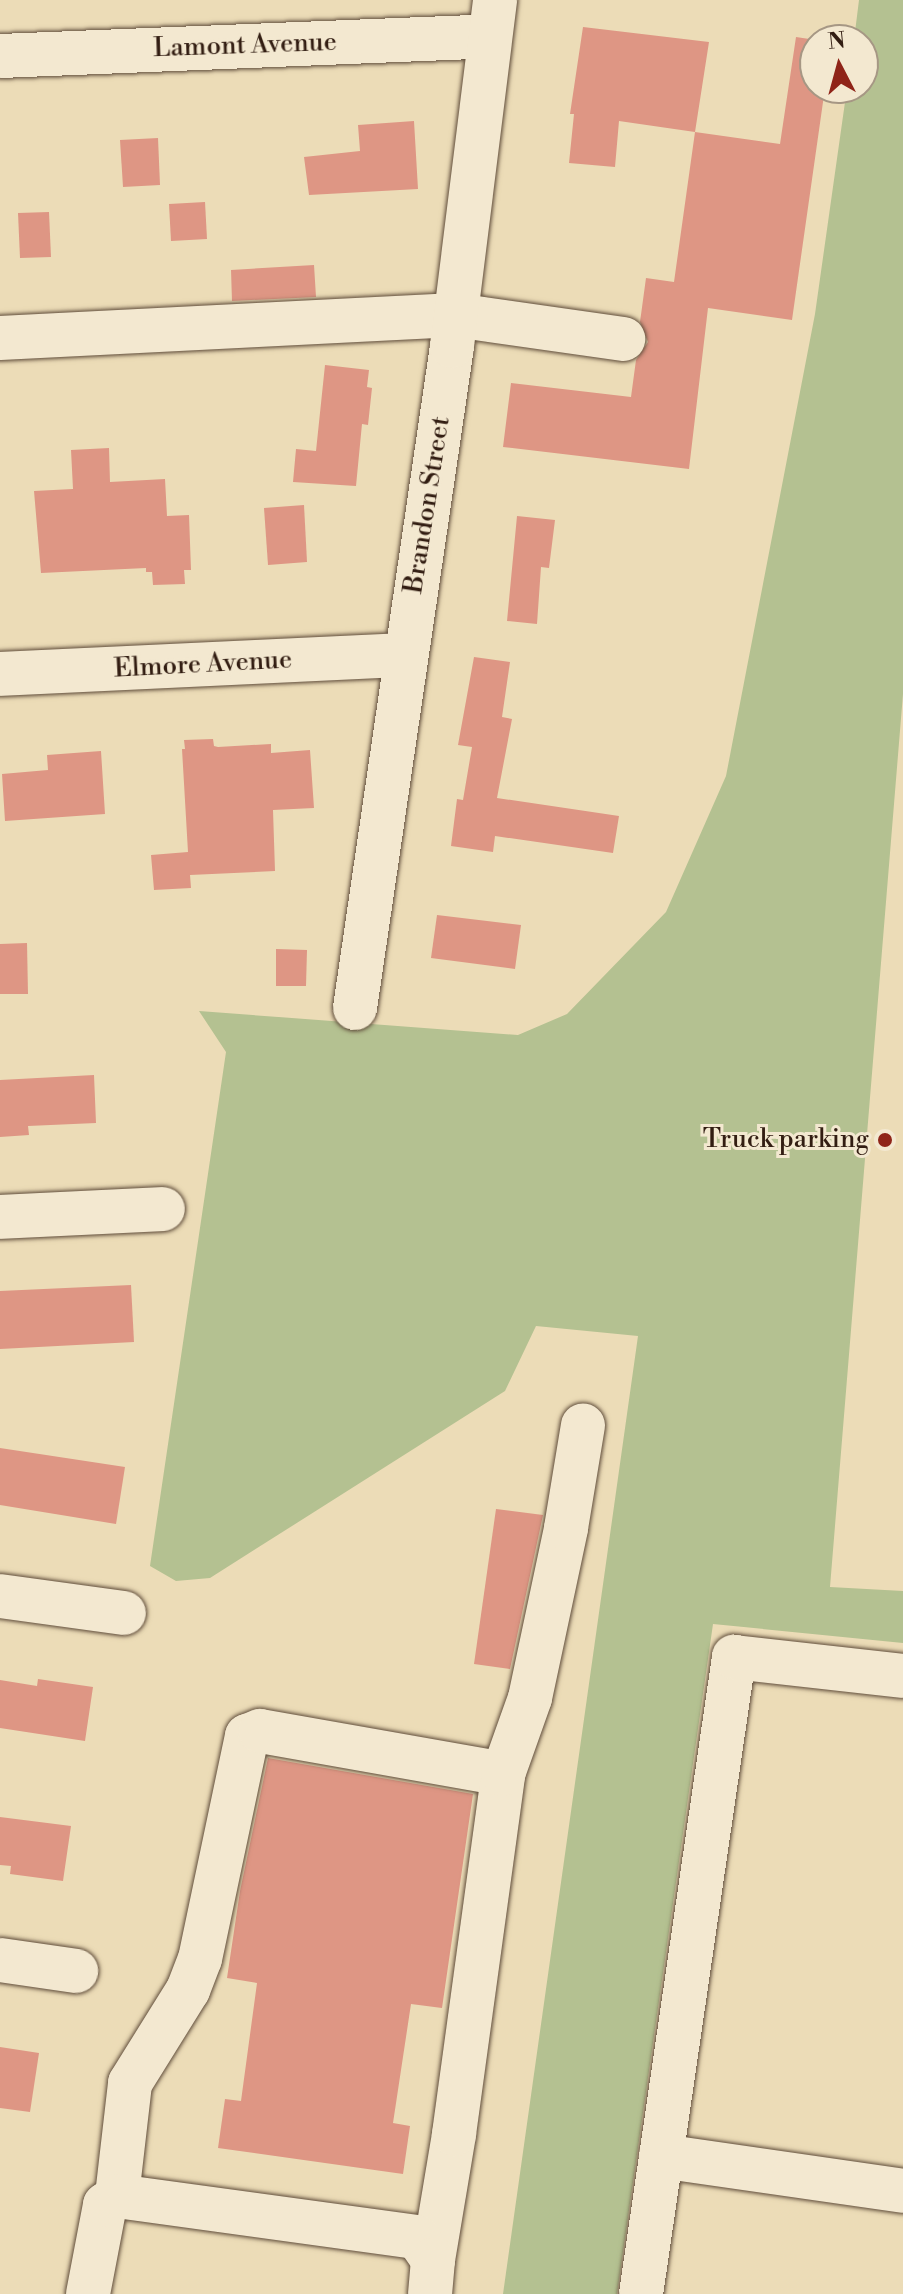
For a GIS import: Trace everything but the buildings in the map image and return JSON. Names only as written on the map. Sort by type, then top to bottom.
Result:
[{"type":"street","name":"Lamont Avenue","points":[[0,56],[493,18]]},
{"type":"street","name":"Brandon Street","points":[[355,1008],[455,315],[493,18]]},
{"type":"street","points":[[0,338],[455,315],[623,339]]},
{"type":"street","name":"Elmore Avenue","points":[[0,674],[405,655]]},
{"type":"street","points":[[0,1217],[163,1209]]},
{"type":"street","points":[[431,2277],[454,2134],[503,1774],[530,1698],[566,1528],[583,1425]]},
{"type":"street","points":[[0,1596],[124,1613]]},
{"type":"street","points":[[641,2294],[734,1657],[903,1676]]},
{"type":"street","points":[[117,2196],[130,2083],[188,1990],[200,1959],[247,1736],[260,1731],[503,1774]]},
{"type":"street","points":[[0,1960],[76,1971]]},
{"type":"street","points":[[661,2156],[903,2191]]},
{"type":"street","points":[[88,2294],[105,2205],[117,2196],[417,2237],[431,2277]]},
{"type":"green space","points":[[859,0],[903,0],[903,694],[830,1587],[903,1591],[903,1643],[713,1624],[617,2294],[503,2294],[638,1336],[536,1326],[505,1391],[210,1578],[176,1581],[150,1566],[226,1052],[199,1011],[518,1035],[567,1014],[666,912],[726,776],[815,314],[845,104],[879,104],[879,24],[856,24]]},
{"type":"place","name":"Truck parking","points":[[885,1140]]}]
